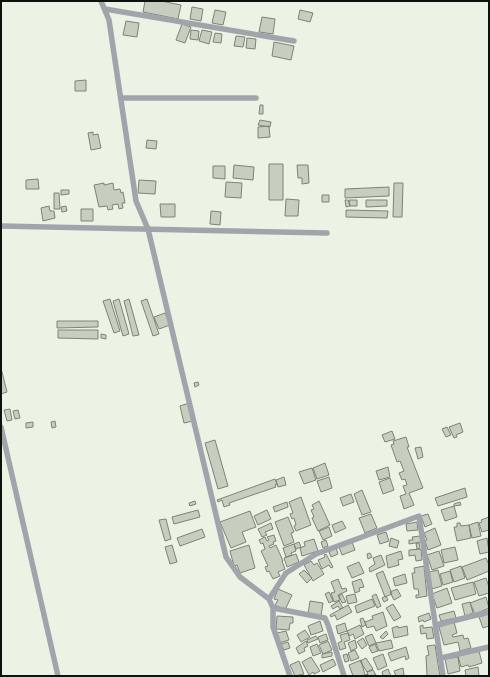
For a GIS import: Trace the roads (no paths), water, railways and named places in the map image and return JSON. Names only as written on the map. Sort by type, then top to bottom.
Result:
[{"type":"street","points":[[101,1],[109,20],[136,200],[148,229],[226,557],[240,577],[269,599],[273,608],[273,627],[290,676]]},
{"type":"street","points":[[105,10],[294,41]]},
{"type":"street","points":[[121,98],[256,98]]},
{"type":"street","points":[[1,226],[327,233]]},
{"type":"street","points":[[1,427],[58,676]]},
{"type":"street","points":[[269,599],[286,573],[316,554],[419,516],[443,676]]},
{"type":"street","points":[[273,608],[325,618],[344,676]]},
{"type":"street","points":[[436,625],[489,612]]},
{"type":"street","points":[[441,658],[489,647]]}]
